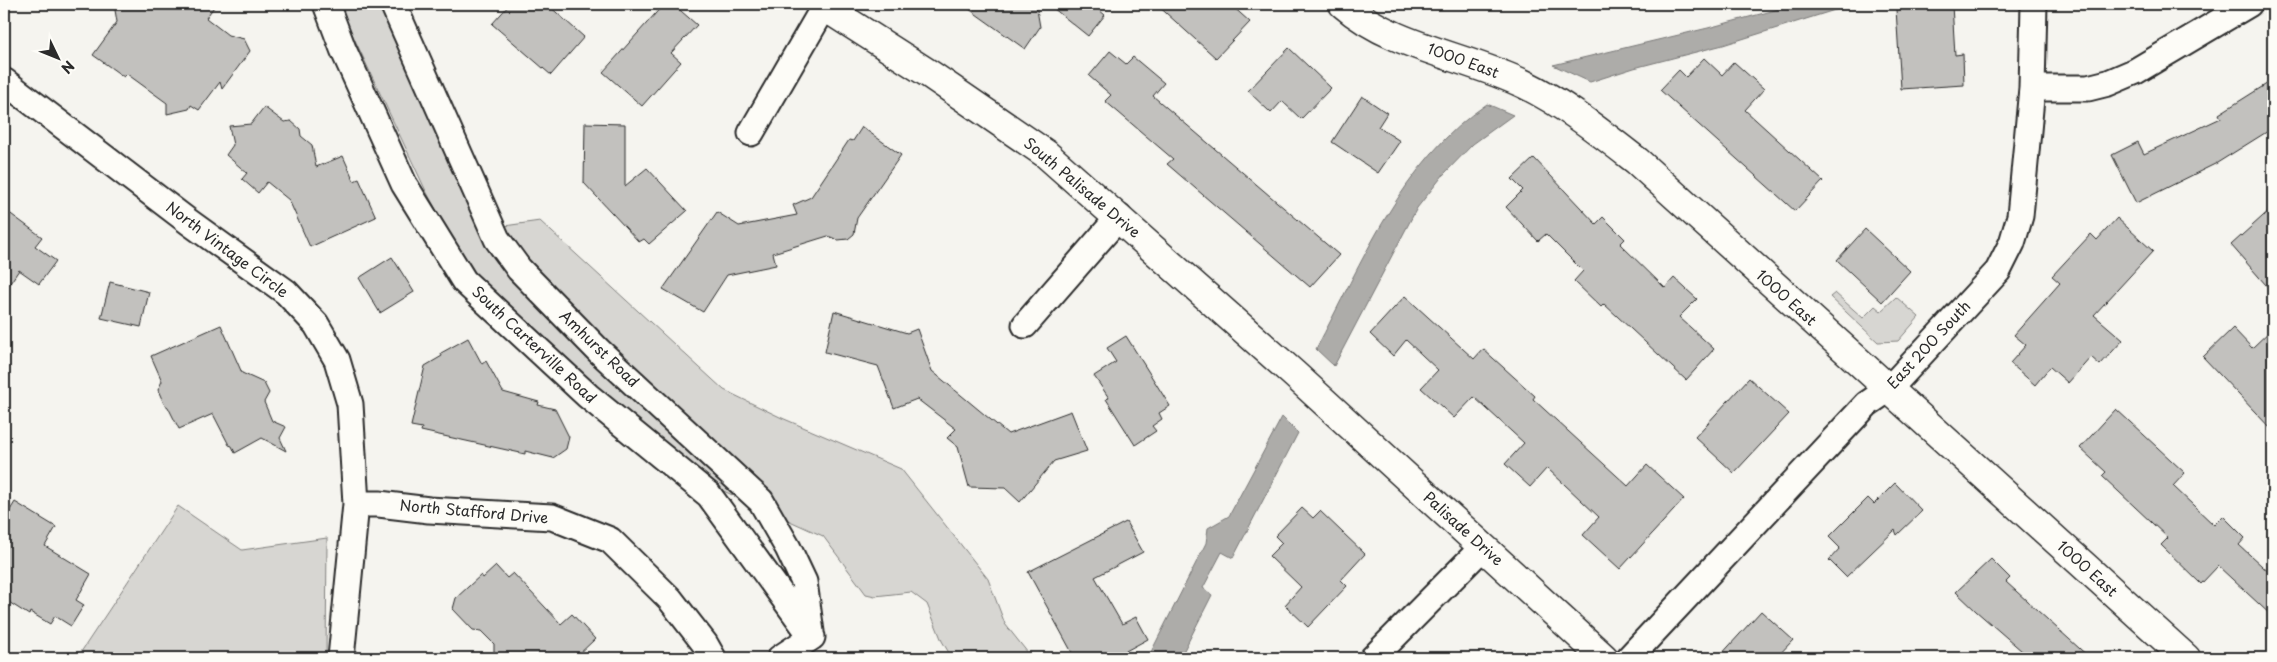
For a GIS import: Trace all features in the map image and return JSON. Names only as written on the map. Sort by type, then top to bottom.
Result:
[{"type":"street","name":"South Carterville Road","points":[[326,4],[343,49],[404,184],[464,281],[588,396],[708,495],[812,637]]},
{"type":"street","name":"Amhurst Road","points":[[393,4],[497,239],[519,269],[599,351],[761,501],[788,548],[804,582],[812,637]]},
{"type":"street","name":"1000 East","points":[[1343,4],[1364,20],[1412,42],[1523,84],[1570,110],[1637,161],[2186,658]]},
{"type":"street","name":"East 200 South","points":[[1629,658],[1867,404],[1889,390],[1998,271],[2012,244],[2020,216],[2032,88],[2034,4]]},
{"type":"street","points":[[2032,88],[2088,88],[2108,83],[2136,72],[2249,4]]},
{"type":"street","points":[[751,132],[822,5]]},
{"type":"street","name":"South Palisade Drive","points":[[822,5],[931,75],[1046,154],[1119,217],[1322,400]]},
{"type":"street","name":"North Vintage Circle","points":[[4,81],[181,216],[286,292],[316,324],[337,360],[350,404],[356,504],[342,658]]},
{"type":"street","points":[[1025,325],[1119,217]]},
{"type":"street","name":"Palisade Drive","points":[[1322,400],[1604,658]]},
{"type":"street","name":"North Stafford Drive","points":[[356,504],[379,504],[429,510],[552,516],[610,540],[670,599],[705,644],[713,658]]},
{"type":"street","points":[[1373,658],[1483,547]]},
{"type":"street","points":[[780,658],[812,637]]},
{"type":"shaded area","points":[[338,4],[381,4],[483,229],[540,221],[724,390],[782,418],[901,469],[988,579],[1005,624],[1032,658],[952,658],[942,641],[927,604],[911,592],[875,596],[866,594],[823,536],[697,479],[470,272],[426,191]]},
{"type":"shaded area","points":[[1798,4],[1854,4],[1723,45],[1634,68],[1590,82],[1553,65],[1708,28]]},
{"type":"shaded area","points":[[1487,104],[1513,115],[1473,144],[1444,174],[1417,208],[1334,366],[1316,349],[1387,216],[1431,154],[1457,127]]},
{"type":"shaded area","points":[[1835,293],[1863,318],[1875,306],[1881,311],[1896,297],[1919,317],[1898,341],[1878,342],[1830,297]]},
{"type":"shaded area","points":[[1282,417],[1298,433],[1233,558],[1222,552],[1203,588],[1212,595],[1180,658],[1148,658],[1206,543],[1208,528],[1229,516]]},
{"type":"shaded area","points":[[178,506],[242,550],[327,538],[326,658],[77,658]]},
{"type":"building","points":[[114,4],[216,4],[206,18],[228,35],[244,39],[250,51],[222,89],[220,82],[199,110],[191,105],[189,109],[167,114],[167,103],[127,74],[124,77],[93,55],[117,22]]},
{"type":"building","points":[[510,4],[547,4],[584,37],[551,75],[492,24]]},
{"type":"building","points":[[664,4],[673,4],[697,25],[671,53],[681,62],[642,106],[603,72]]},
{"type":"building","points":[[962,4],[1036,4],[1040,27],[1025,49]]},
{"type":"building","points":[[1048,4],[1092,4],[1105,15],[1088,36]]},
{"type":"building","points":[[1156,4],[1230,4],[1250,22],[1216,58]]},
{"type":"building","points":[[1952,5],[1955,55],[1963,54],[1964,85],[1901,89],[1896,9]]},
{"type":"building","points":[[1289,48],[1331,88],[1301,119],[1282,101],[1271,113],[1248,91]]},
{"type":"building","points":[[1110,51],[1126,64],[1133,57],[1164,83],[1153,96],[1339,255],[1310,287],[1167,164],[1173,159],[1105,101],[1111,95],[1089,76]]},
{"type":"building","points":[[1704,58],[1722,75],[1734,62],[1764,89],[1745,110],[1823,181],[1795,211],[1660,90],[1679,70],[1686,77]]},
{"type":"building","points":[[2273,80],[2273,128],[2217,163],[2136,203],[2112,155],[2138,142],[2144,154],[2221,118],[2219,114]]},
{"type":"building","points":[[1362,96],[1387,113],[1378,127],[1400,141],[1378,173],[1332,142]]},
{"type":"building","points":[[264,107],[284,122],[291,121],[300,129],[301,136],[312,145],[316,167],[343,156],[354,181],[359,179],[376,217],[310,247],[289,200],[267,182],[258,193],[242,179],[247,173],[226,155],[233,145],[229,126],[251,124]]},
{"type":"building","points":[[585,123],[625,124],[625,186],[647,168],[687,211],[649,244],[644,239],[639,242],[584,183]]},
{"type":"building","points":[[862,127],[901,155],[857,218],[854,234],[848,239],[838,240],[828,236],[773,253],[776,265],[727,275],[703,312],[663,289],[717,212],[739,226],[797,215],[793,205],[811,197],[849,140],[853,141]]},
{"type":"building","points":[[1534,158],[1596,224],[1603,217],[1625,239],[1620,244],[1665,288],[1674,278],[1697,299],[1679,317],[1714,349],[1686,380],[1604,304],[1601,307],[1574,281],[1583,271],[1546,234],[1538,241],[1506,207],[1523,190],[1512,179]]},
{"type":"building","points":[[2273,207],[2273,293],[2231,245]]},
{"type":"building","points":[[4,209],[42,237],[35,246],[56,261],[39,284],[19,270],[4,292]]},
{"type":"building","points":[[2117,218],[2153,251],[2094,315],[2123,340],[2100,365],[2091,357],[2068,383],[2050,367],[2035,385],[2010,363],[2026,345],[2014,335],[2060,283],[2052,276],[2091,234],[2097,240]]},
{"type":"building","points":[[1865,229],[1910,271],[1882,302],[1837,260]]},
{"type":"building","points":[[392,257],[414,292],[380,313],[359,278]]},
{"type":"building","points":[[110,282],[149,292],[141,327],[101,318]]},
{"type":"building","points":[[1405,296],[1474,359],[1483,349],[1535,396],[1533,399],[1628,486],[1647,465],[1684,499],[1620,569],[1583,535],[1599,517],[1547,468],[1530,487],[1505,464],[1524,443],[1474,397],[1454,418],[1421,388],[1438,370],[1406,340],[1393,356],[1370,334]]},
{"type":"building","points":[[834,311],[907,333],[917,329],[932,371],[1008,434],[1071,411],[1087,451],[1054,461],[1020,502],[1005,488],[969,487],[958,447],[947,438],[956,429],[917,399],[894,408],[878,366],[825,352]]},
{"type":"building","points":[[221,325],[242,373],[264,383],[269,393],[264,402],[272,421],[286,427],[280,438],[286,451],[262,438],[235,453],[213,414],[179,429],[168,407],[164,404],[158,390],[162,381],[151,356]]},
{"type":"building","points":[[2233,328],[2252,348],[2273,328],[2273,431],[2203,357]]},
{"type":"building","points":[[1126,336],[1170,406],[1159,413],[1162,419],[1152,426],[1156,431],[1135,445],[1106,399],[1109,398],[1094,376],[1116,362],[1107,348]]},
{"type":"building","points":[[468,338],[482,364],[486,361],[503,392],[539,402],[538,405],[555,409],[569,437],[566,449],[553,458],[525,451],[525,454],[421,431],[422,428],[411,426],[425,366],[442,356],[441,353]]},
{"type":"building","points":[[1749,378],[1789,414],[1734,473],[1695,437]]},
{"type":"building","points":[[2116,409],[2185,473],[2173,486],[2214,525],[2223,516],[2245,538],[2239,545],[2273,576],[2273,617],[2218,566],[2201,584],[2161,545],[2168,538],[2102,476],[2106,472],[2080,448]]},
{"type":"building","points":[[1895,483],[1922,511],[1897,535],[1895,530],[1846,577],[1829,560],[1840,548],[1829,537],[1868,498],[1874,504]]},
{"type":"building","points":[[15,502],[56,527],[45,546],[91,574],[76,600],[84,605],[71,626],[55,616],[50,624],[30,612],[29,615],[4,599],[4,520]]},
{"type":"building","points":[[1302,508],[1313,518],[1320,511],[1365,554],[1341,580],[1347,586],[1308,627],[1285,605],[1301,587],[1269,556],[1282,543],[1275,536]]},
{"type":"building","points":[[1126,522],[1143,552],[1095,577],[1122,624],[1136,617],[1148,639],[1113,658],[1075,658],[1028,572]]},
{"type":"building","points":[[1991,559],[2010,578],[2006,582],[2090,658],[2030,658],[1956,592]]},
{"type":"building","points":[[496,566],[507,578],[513,573],[561,624],[572,614],[595,639],[575,658],[494,658],[494,644],[481,631],[473,630],[453,609],[456,598],[481,575],[483,578]]},
{"type":"building","points":[[1761,611],[1793,640],[1776,658],[1718,658]]}]
